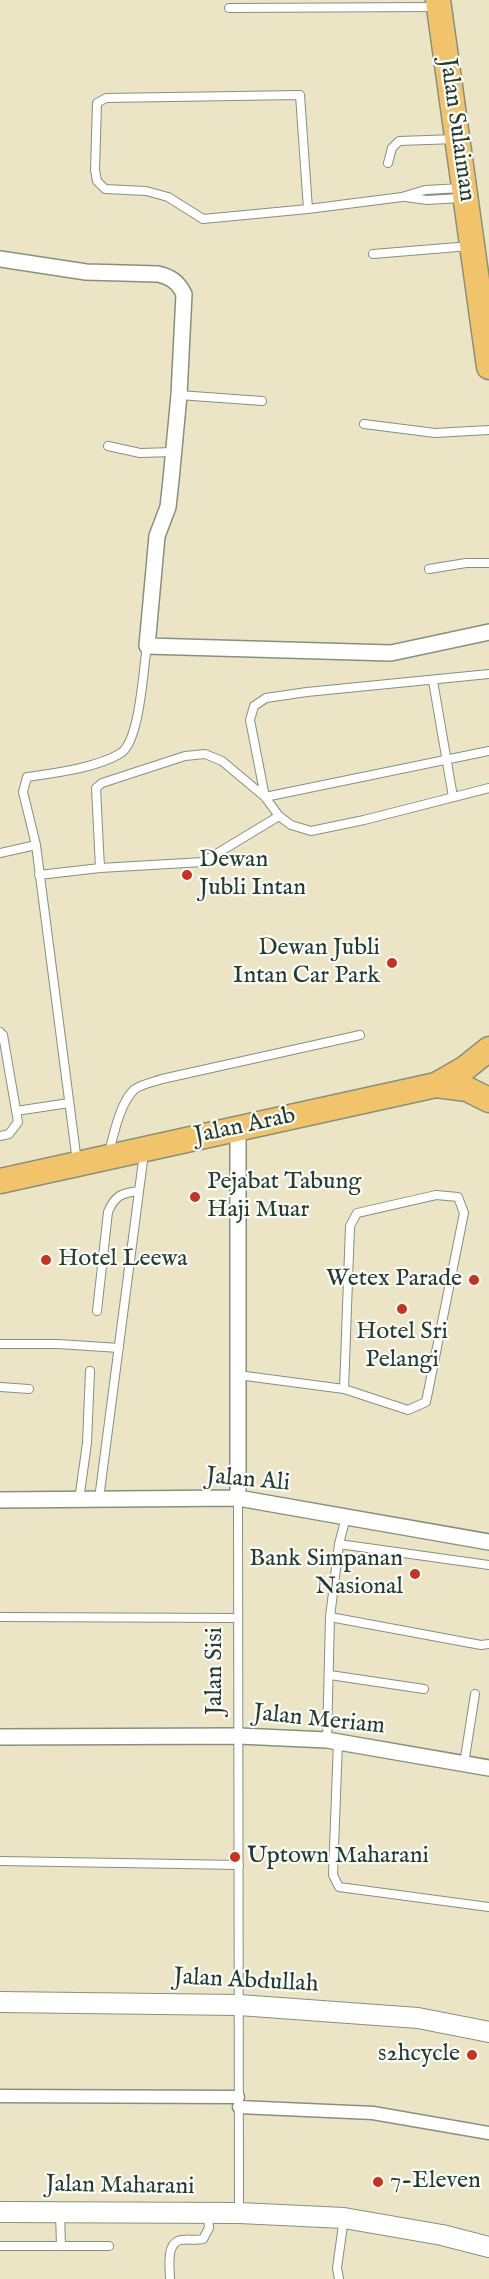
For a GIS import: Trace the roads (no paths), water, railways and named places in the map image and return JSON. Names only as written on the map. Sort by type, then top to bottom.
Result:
[{"type":"main road","name":"Jalan Sulaiman","points":[[438,4],[472,246],[485,312],[488,354]]},
{"type":"main road","points":[[435,1085],[464,1070],[489,1049]]},
{"type":"main road","name":"Jalan Arab","points":[[0,1181],[435,1085],[467,1089],[489,1100]]},
{"type":"street","points":[[0,260],[86,272],[158,274],[178,284],[184,294],[168,507],[157,536],[147,646],[391,653],[489,632]]},
{"type":"street","name":"Jalan Sisi","points":[[238,1129],[238,1498]]},
{"type":"street","name":"Jalan Ali","points":[[0,1500],[238,1498],[489,1542]]},
{"type":"street","name":"Jalan Meriam","points":[[0,1737],[238,1736],[332,1741],[489,1768]]},
{"type":"street","name":"Jalan Abdullah","points":[[0,2002],[239,2005],[418,2018],[489,2032]]},
{"type":"street","points":[[0,2096],[238,2102],[373,2113],[489,2133]]},
{"type":"street","name":"Jalan Maharani","points":[[0,2212],[239,2213],[344,2218],[442,2235],[489,2247]]},
{"type":"lane","points":[[229,8],[438,4]]},
{"type":"lane","points":[[308,209],[300,95],[106,98],[97,103],[95,170],[97,181],[105,189],[146,191],[168,196],[203,219],[308,209],[402,197],[425,190],[465,193]]},
{"type":"lane","points":[[388,163],[392,148],[399,141],[457,139]]},
{"type":"lane","points":[[373,254],[472,246]]},
{"type":"lane","points":[[178,395],[261,401]]},
{"type":"lane","points":[[364,424],[435,433],[489,430]]},
{"type":"lane","points":[[108,446],[140,453],[173,452]]},
{"type":"lane","points":[[429,569],[466,562],[489,563]]},
{"type":"lane","points":[[77,1163],[36,845],[23,792],[27,777],[82,768],[122,752],[135,731],[147,646]]},
{"type":"lane","points":[[265,797],[250,720],[254,706],[266,698],[489,674]]},
{"type":"lane","points":[[433,681],[453,797]]},
{"type":"lane","points":[[265,797],[489,751]]},
{"type":"lane","points":[[100,868],[96,788],[102,783],[185,756],[205,754],[222,761],[265,797],[279,816],[291,825],[311,831],[489,788]]},
{"type":"lane","points":[[39,875],[100,868],[203,862],[279,816]]},
{"type":"lane","points":[[0,853],[36,845]]},
{"type":"lane","points":[[0,1032],[3,1035],[18,1122],[9,1134],[0,1136]]},
{"type":"lane","points":[[107,1157],[125,1104],[134,1090],[162,1078],[360,1035]]},
{"type":"lane","points":[[16,1111],[69,1103]]},
{"type":"lane","points":[[99,1499],[145,1149]]},
{"type":"lane","points":[[97,1311],[108,1212],[113,1200],[120,1194],[140,1191]]},
{"type":"lane","points":[[238,1375],[344,1389],[408,1410],[426,1402],[464,1213],[458,1197],[436,1195],[357,1213],[350,1226],[344,1389]]},
{"type":"lane","points":[[0,1344],[58,1344],[119,1348]]},
{"type":"lane","points":[[79,1500],[87,1443],[90,1371]]},
{"type":"lane","points":[[0,1387],[29,1389]]},
{"type":"lane","name":"Jalan Sisi","points":[[238,1498],[239,2213]]},
{"type":"lane","points":[[346,1517],[339,1544],[330,1617],[333,1875],[339,1887],[489,1907]]},
{"type":"lane","points":[[339,1544],[489,1565]]},
{"type":"lane","points":[[0,1617],[238,1617]]},
{"type":"lane","points":[[330,1617],[481,1645],[489,1644]]},
{"type":"lane","points":[[330,1675],[424,1689]]},
{"type":"lane","points":[[464,1764],[476,1694]]},
{"type":"lane","points":[[0,1861],[239,1865]]},
{"type":"lane","points":[[60,2211],[61,2246]]},
{"type":"lane","points":[[170,2279],[170,2251],[173,2244],[179,2240],[203,2239],[209,2228],[208,2214]]},
{"type":"lane","points":[[339,2279],[337,2268],[344,2218]]},
{"type":"lane","points":[[0,2246],[110,2246]]},
{"type":"place","name":"Dewan Jubli Intan","points":[[187,875]]},
{"type":"place","name":"Dewan Jubli Intan Car Park","points":[[392,963]]},
{"type":"place","name":"Pejabat Tabung Haji Muar","points":[[195,1197]]},
{"type":"place","name":"Hotel Leewa","points":[[46,1260]]},
{"type":"place","name":"Wetex Parade","points":[[474,1280]]},
{"type":"place","name":"Hotel Sri Pelangi","points":[[402,1309]]},
{"type":"place","name":"Bank Simpanan Nasional","points":[[415,1574]]},
{"type":"place","name":"Uptown Maharani","points":[[235,1857]]},
{"type":"place","name":"s2hcycle","points":[[472,2055]]},
{"type":"place","name":"7-Eleven","points":[[378,2182]]}]
